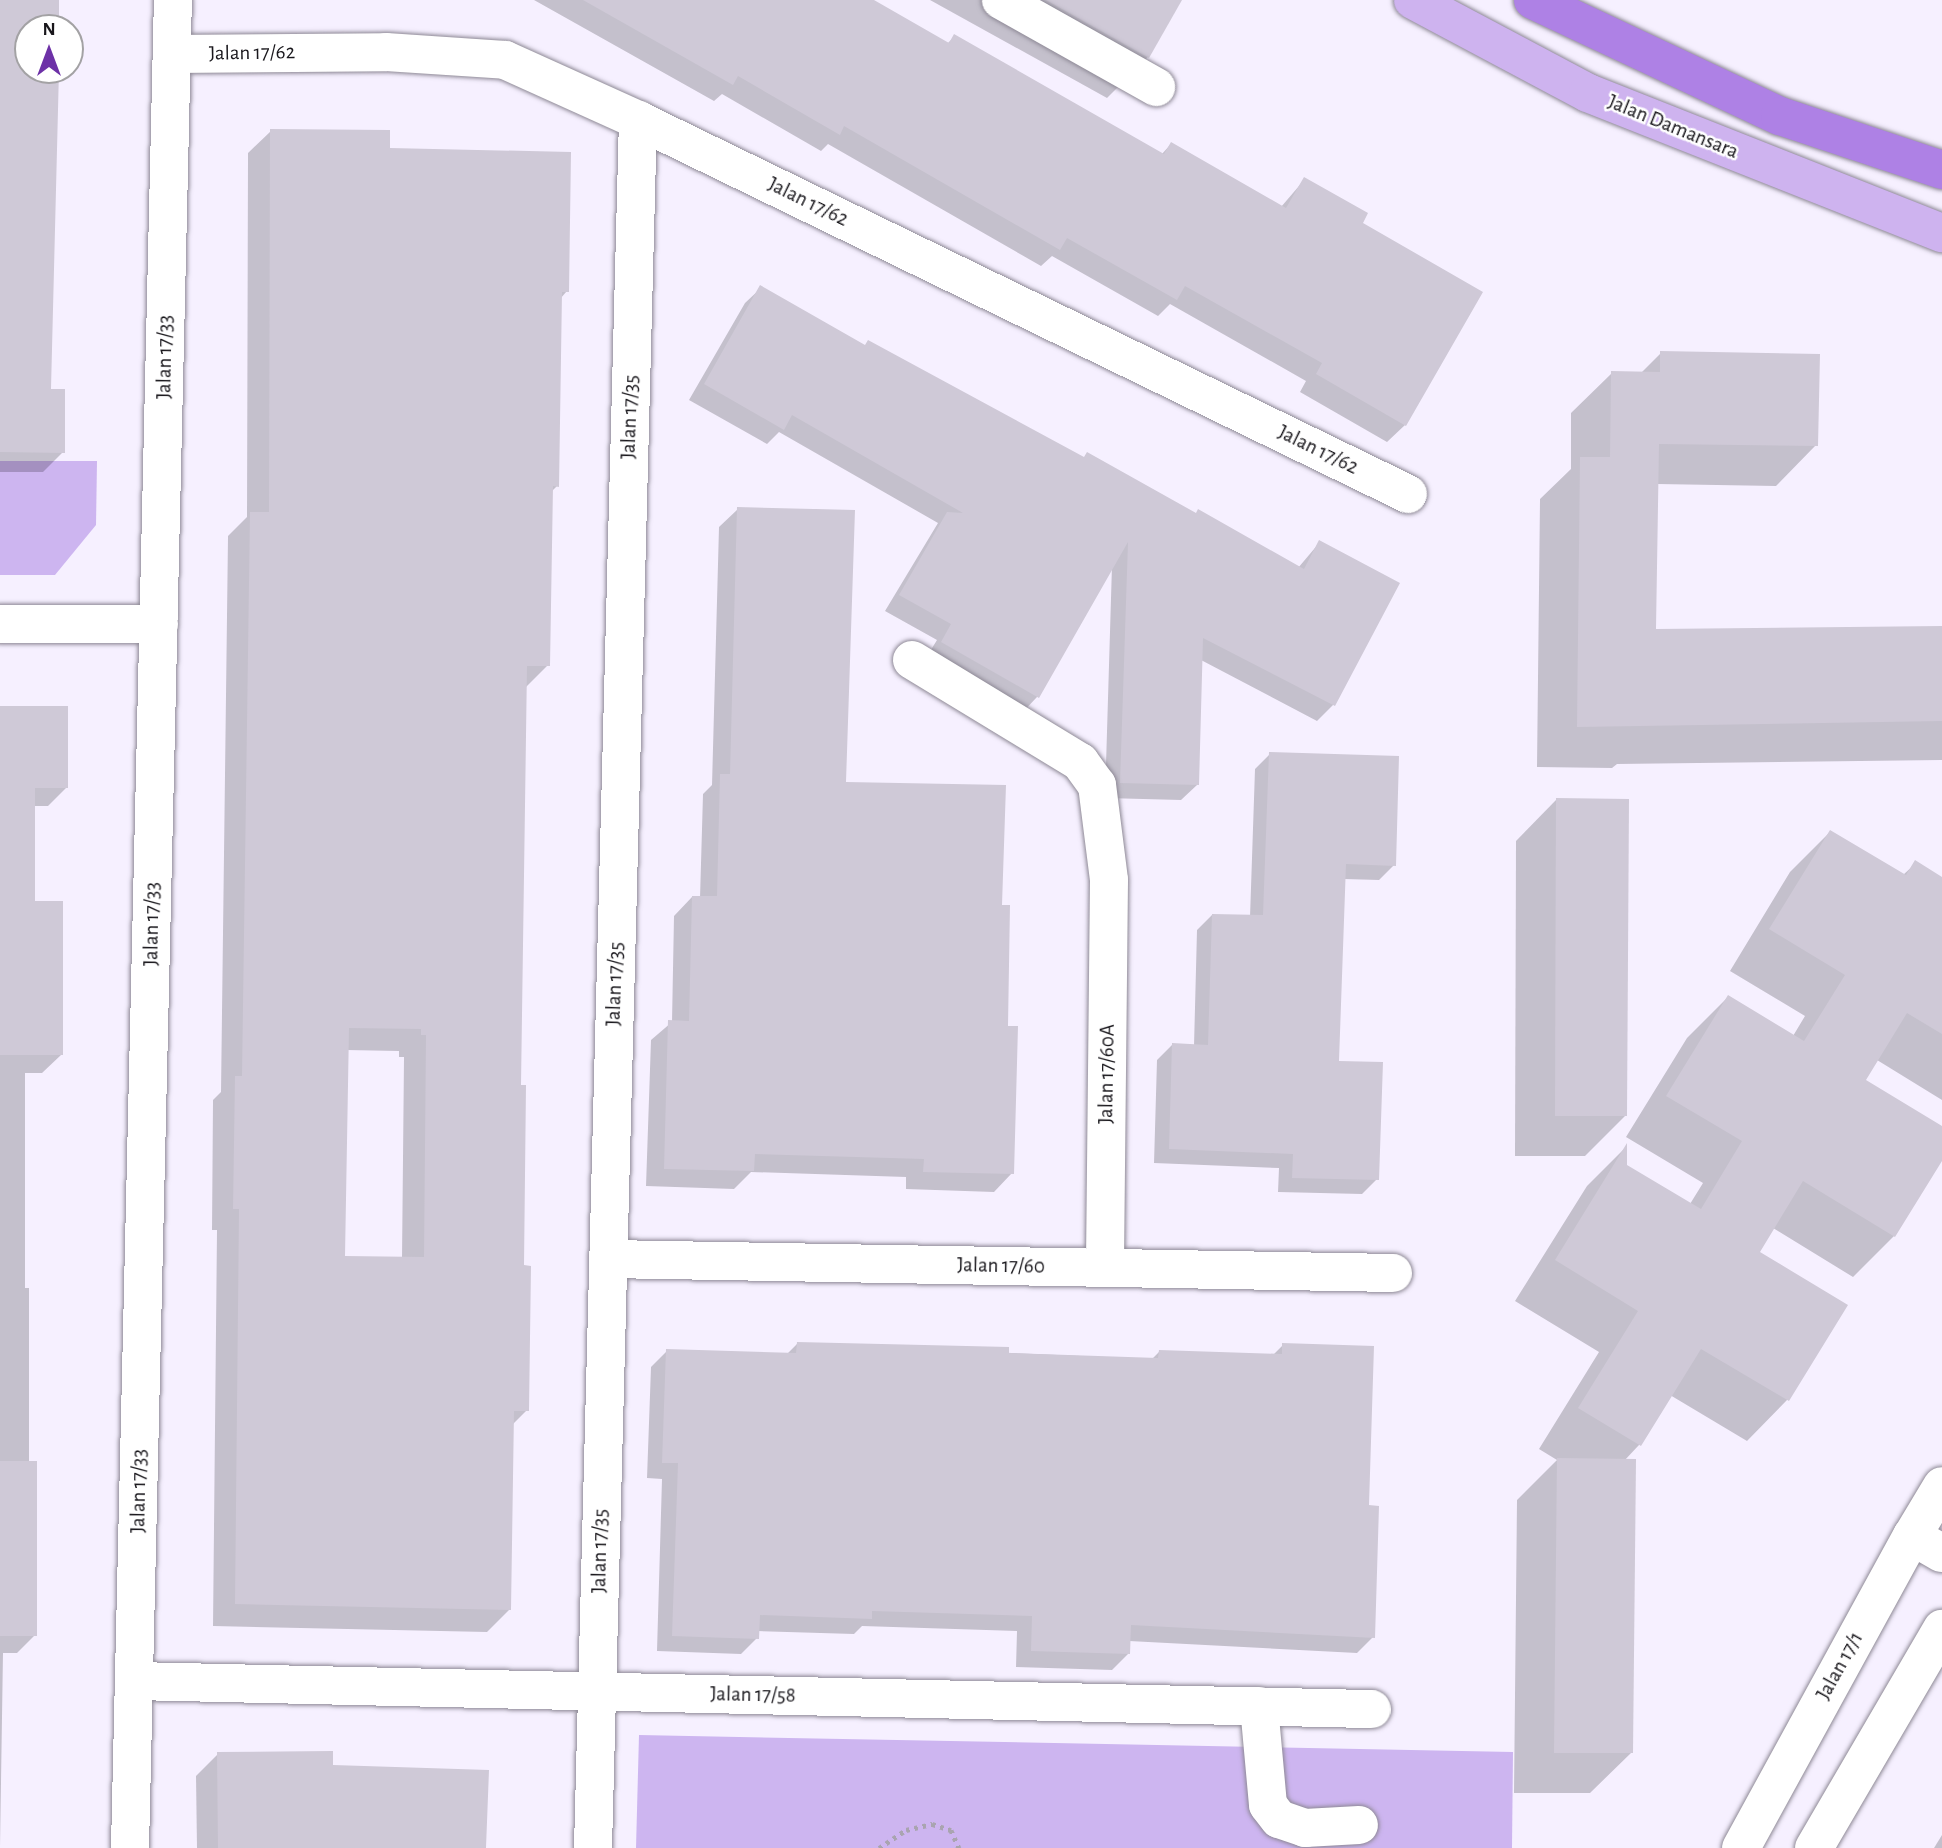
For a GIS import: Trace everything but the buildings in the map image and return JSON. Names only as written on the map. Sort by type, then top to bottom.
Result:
[{"type":"highway","points":[[1533,0],[1780,116],[1942,170]]},
{"type":"main road","name":"Jalan Damansara","points":[[1413,0],[1588,93],[1942,233]]},
{"type":"street","name":"Jalan 17/33","points":[[130,1848],[173,0]]},
{"type":"street","points":[[1001,0],[1156,86]]},
{"type":"street","name":"Jalan 17/62","points":[[172,54],[386,52],[505,60],[638,120],[1408,494]]},
{"type":"street","name":"Jalan 17/35","points":[[593,1848],[638,120]]},
{"type":"street","points":[[0,624],[159,624]]},
{"type":"street","name":"Jalan 17/60A","points":[[912,660],[1080,762],[1097,785],[1109,880],[1105,1268]]},
{"type":"street","name":"Jalan 17/60","points":[[608,1259],[1393,1273]]},
{"type":"street","name":"Jalan 17/1","points":[[1741,1848],[1927,1545],[1942,1486]]},
{"type":"street","points":[[1814,1848],[1942,1629]]},
{"type":"street","name":"Jalan 17/58","points":[[134,1681],[1372,1709]]},
{"type":"street","points":[[1259,1706],[1268,1805],[1279,1819],[1305,1828],[1359,1825]]},
{"type":"path","points":[[879,1848],[906,1830],[932,1824],[951,1830],[959,1848]]},
{"type":"shaded area","points":[[0,461],[97,461],[96,525],[55,575],[0,575]]},
{"type":"shaded area","points":[[639,1735],[1513,1752],[1512,1848],[636,1848]]}]
